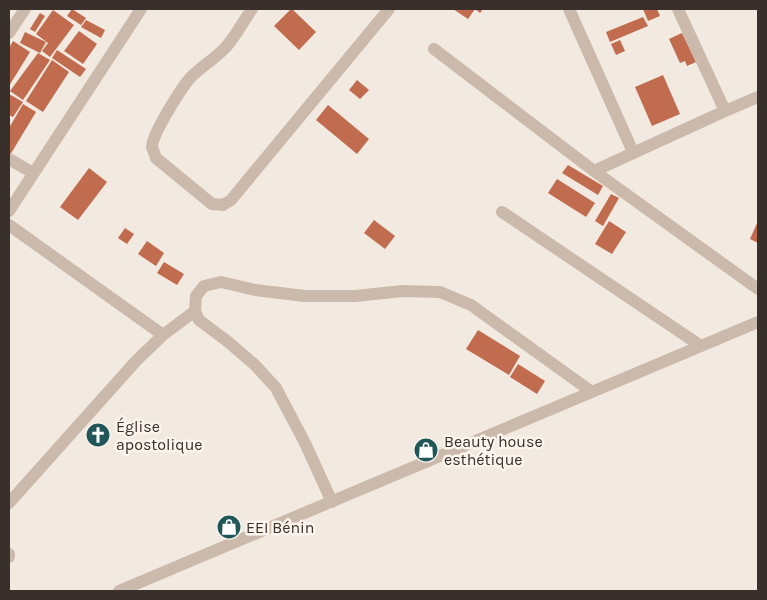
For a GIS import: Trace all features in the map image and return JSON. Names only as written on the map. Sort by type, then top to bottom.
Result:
[{"type":"street","points":[[9,33],[25,9]]},
{"type":"street","points":[[9,211],[141,9]]},
{"type":"street","points":[[252,9],[228,46],[189,79],[158,129],[152,146],[156,158],[212,204],[223,204],[231,200],[389,9]]},
{"type":"street","points":[[569,9],[633,152]]},
{"type":"street","points":[[678,9],[725,111]]},
{"type":"street","points":[[434,49],[594,171],[758,288]]},
{"type":"street","points":[[594,171],[758,97]]},
{"type":"street","points":[[9,159],[33,173]]},
{"type":"street","points":[[502,212],[701,346]]},
{"type":"street","points":[[9,225],[163,335]]},
{"type":"street","points":[[332,502],[276,388],[255,365],[199,320],[196,312],[196,296],[204,286],[221,282],[254,290],[305,296],[355,296],[403,291],[440,292],[471,305],[592,392]]},
{"type":"street","points":[[9,503],[136,361],[163,335],[196,312]]},
{"type":"street","points":[[119,591],[758,322]]},
{"type":"building","points":[[72,9],[86,18],[81,25],[67,16]]},
{"type":"building","points":[[291,9],[316,32],[299,50],[274,26]]},
{"type":"building","points":[[453,9],[475,9],[468,19]]},
{"type":"building","points":[[475,9],[483,9],[480,13]]},
{"type":"building","points":[[643,9],[657,9],[660,16],[648,21]]},
{"type":"building","points":[[53,10],[74,25],[50,57],[42,51],[48,43],[36,34]]},
{"type":"building","points":[[40,13],[45,16],[35,32],[30,29]]},
{"type":"building","points":[[643,17],[648,26],[610,42],[606,32]]},
{"type":"building","points":[[86,20],[105,30],[101,38],[81,27]]},
{"type":"building","points":[[79,31],[97,44],[83,64],[64,51]]},
{"type":"building","points":[[25,32],[46,42],[40,53],[20,43]]},
{"type":"building","points":[[682,33],[696,62],[687,66],[685,61],[680,63],[669,39]]},
{"type":"building","points":[[620,40],[625,51],[616,55],[611,44]]},
{"type":"building","points":[[13,41],[30,52],[9,86],[9,48]]},
{"type":"building","points":[[57,50],[86,69],[80,77],[52,58]]},
{"type":"building","points":[[38,53],[50,60],[23,100],[10,91]]},
{"type":"building","points":[[52,60],[69,72],[43,112],[26,101]]},
{"type":"building","points":[[663,75],[680,114],[652,126],[635,87]]},
{"type":"building","points":[[357,80],[369,90],[360,99],[349,90]]},
{"type":"building","points":[[9,94],[23,102],[13,117],[9,115]]},
{"type":"building","points":[[23,104],[36,112],[10,155],[9,128]]},
{"type":"building","points":[[328,105],[369,139],[357,154],[316,120]]},
{"type":"building","points":[[568,165],[603,186],[598,195],[562,173]]},
{"type":"building","points":[[89,168],[107,182],[78,220],[60,207]]},
{"type":"building","points":[[557,179],[595,203],[586,217],[548,193]]},
{"type":"building","points":[[611,194],[619,198],[603,226],[595,221]]},
{"type":"building","points":[[374,220],[395,236],[385,249],[364,233]]},
{"type":"building","points":[[609,221],[626,232],[612,254],[595,244]]},
{"type":"building","points":[[758,221],[758,243],[750,239]]},
{"type":"building","points":[[125,228],[134,234],[127,244],[118,238]]},
{"type":"building","points":[[147,241],[164,253],[156,266],[138,254]]},
{"type":"building","points":[[164,262],[184,274],[177,285],[157,273]]},
{"type":"building","points":[[478,330],[520,356],[509,375],[466,349]]},
{"type":"building","points":[[518,364],[545,381],[537,394],[510,377]]},
{"type":"place","name":"Église apostolique","points":[[98,435]]},
{"type":"place","name":"Beauty house esthétique","points":[[426,450]]},
{"type":"place","name":"EEI Bénin","points":[[229,527]]}]
